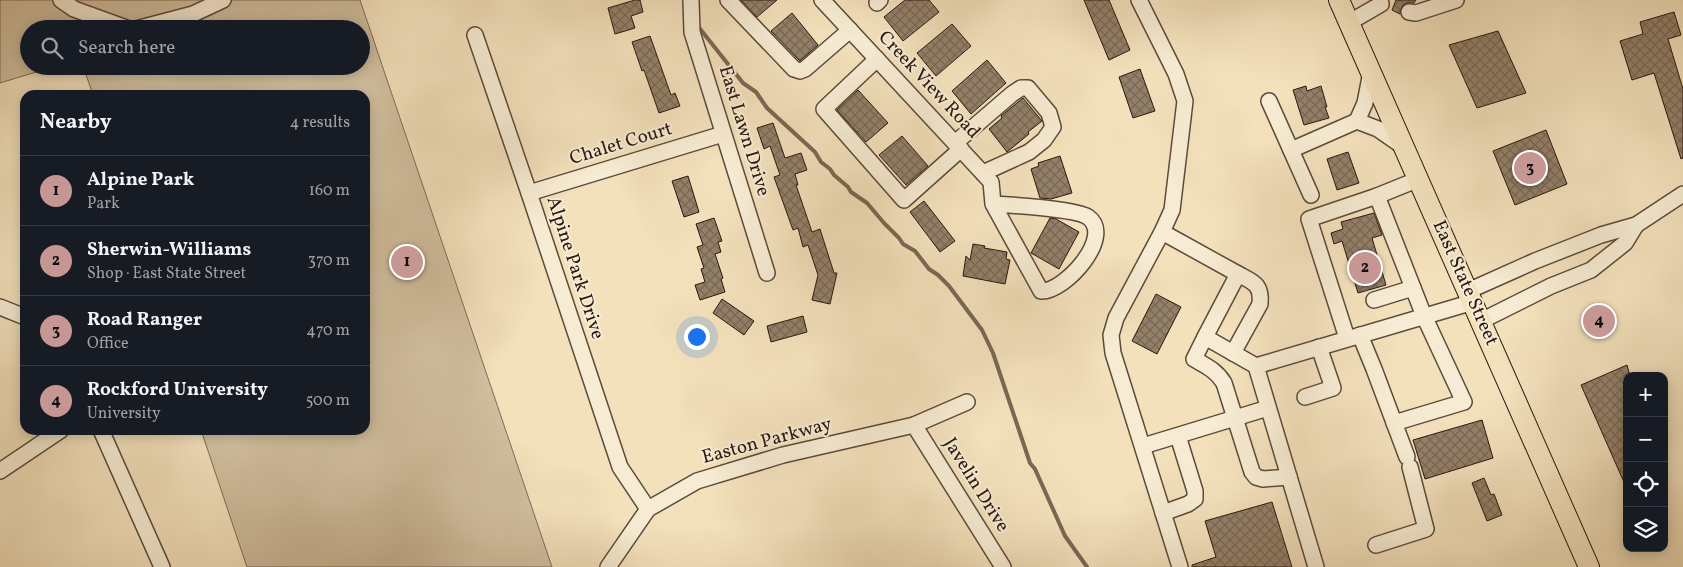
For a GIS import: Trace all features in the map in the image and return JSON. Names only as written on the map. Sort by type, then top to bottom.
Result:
[{"type":"main road","name":"East State Street","points":[[1339,0],[1406,148],[1589,567]]},
{"type":"street","points":[[61,0],[74,9],[104,20]]},
{"type":"street","points":[[170,20],[193,14],[223,0]]},
{"type":"street","name":"East Lawn Drive","points":[[691,0],[692,32],[767,272]]},
{"type":"street","points":[[728,0],[794,69],[800,71],[805,70],[850,30]]},
{"type":"street","name":"Creek View Road","points":[[822,0],[991,182],[993,204],[1041,291],[1054,288],[1068,278],[1078,270],[1087,257],[1095,238],[1092,221],[1087,217],[1068,212],[993,204]]},
{"type":"street","points":[[1139,0],[1176,74],[1185,101],[1172,210],[1116,318],[1111,335],[1113,353],[1180,567]]},
{"type":"street","points":[[1350,22],[1382,4],[1380,0]]},
{"type":"street","points":[[1409,12],[1416,13],[1456,0]]},
{"type":"street","name":"Alpine Park Drive","points":[[475,35],[620,467],[648,509]]},
{"type":"street","points":[[877,59],[824,110],[904,200],[1012,94],[1021,88],[1028,88],[1049,112],[1053,126],[1044,140],[1029,152],[983,173]]},
{"type":"street","points":[[1291,150],[1357,121],[1366,103],[1371,71]]},
{"type":"street","points":[[1269,101],[1291,150],[1308,195],[1309,219],[1354,337],[1372,362],[1409,462],[1426,529],[1376,544]]},
{"type":"street","points":[[1357,121],[1378,129],[1406,148]]},
{"type":"street","name":"Chalet Court","points":[[529,193],[723,134]]},
{"type":"street","points":[[1309,219],[1377,196],[1419,179]]},
{"type":"street","points":[[1256,366],[1424,316],[1470,296],[1551,254],[1601,235],[1636,225],[1683,194]]},
{"type":"street","points":[[1377,196],[1424,316],[1464,402],[1394,423]]},
{"type":"street","points":[[1481,321],[1551,286],[1591,270],[1625,243],[1636,225]]},
{"type":"street","points":[[1162,232],[1255,283],[1261,295],[1260,304],[1233,353]]},
{"type":"street","points":[[1238,274],[1194,359],[1212,369],[1224,383],[1252,472],[1256,478],[1289,477]]},
{"type":"street","points":[[1374,300],[1413,288]]},
{"type":"street","points":[[0,307],[20,315]]},
{"type":"street","points":[[1205,337],[1256,366],[1316,567]]},
{"type":"street","points":[[1305,397],[1333,388],[1319,347]]},
{"type":"street","name":"Easton Parkway","points":[[608,567],[648,509],[698,481],[783,455],[914,425],[967,402]]},
{"type":"street","points":[[1143,446],[1268,408]]},
{"type":"street","name":"Javelin Drive","points":[[914,425],[1003,567]]},
{"type":"street","points":[[0,471],[54,435]]},
{"type":"street","points":[[103,435],[162,567]]},
{"type":"street","points":[[1163,513],[1188,504],[1195,499],[1195,491],[1178,436]]},
{"type":"shaded area","points":[[0,0],[360,0],[367,20],[20,20],[20,75],[26,75],[0,83]]},
{"type":"shaded area","points":[[370,30],[552,567],[247,567],[203,435],[370,435],[370,90],[91,90],[86,75],[370,75]]},
{"type":"building","points":[[640,0],[643,12],[631,16],[635,28],[615,34],[608,8]]},
{"type":"building","points":[[741,0],[777,0],[757,17]]},
{"type":"building","points":[[905,0],[929,0],[939,12],[903,41],[884,17]]},
{"type":"building","points":[[1084,0],[1109,0],[1130,50],[1109,60]]},
{"type":"building","points":[[1396,0],[1416,0],[1414,3],[1406,3],[1402,6],[1400,14],[1392,10]]},
{"type":"building","points":[[1674,12],[1681,35],[1668,39],[1683,89],[1683,158],[1681,159],[1654,73],[1632,80],[1620,41],[1643,34],[1640,22]]},
{"type":"building","points":[[792,13],[818,45],[800,61],[771,31]]},
{"type":"building","points":[[952,24],[971,46],[936,76],[917,53]]},
{"type":"building","points":[[1498,31],[1526,93],[1477,108],[1449,45]]},
{"type":"building","points":[[650,36],[671,95],[675,93],[680,106],[659,113],[632,42]]},
{"type":"building","points":[[987,60],[1006,83],[971,114],[952,91]]},
{"type":"building","points":[[1140,69],[1155,111],[1133,118],[1119,77]]},
{"type":"building","points":[[1306,86],[1307,91],[1321,86],[1329,118],[1304,125],[1293,90]]},
{"type":"building","points":[[858,90],[888,123],[866,142],[837,110]]},
{"type":"building","points":[[1023,98],[1042,121],[1007,152],[989,129],[1002,118],[1001,116]]},
{"type":"building","points":[[773,123],[785,158],[801,153],[807,170],[795,174],[798,185],[796,185],[812,232],[820,229],[834,273],[837,273],[830,304],[812,300],[818,275],[808,245],[803,247],[798,228],[793,230],[774,177],[780,175],[770,146],[764,149],[757,128]]},
{"type":"building","points":[[1546,130],[1567,184],[1515,205],[1493,151]]},
{"type":"building","points":[[902,136],[928,166],[906,185],[879,155]]},
{"type":"building","points":[[1348,152],[1359,183],[1337,190],[1327,159]]},
{"type":"building","points":[[1060,156],[1072,193],[1051,199],[1040,198],[1031,169],[1039,166],[1038,163]]},
{"type":"building","points":[[688,176],[699,212],[684,217],[672,181]]},
{"type":"building","points":[[924,201],[955,241],[940,252],[910,212]]},
{"type":"building","points":[[1374,213],[1382,235],[1372,238],[1386,285],[1358,293],[1342,241],[1334,244],[1331,233],[1343,229],[1341,222]]},
{"type":"building","points":[[714,218],[722,241],[718,242],[721,252],[715,254],[723,278],[721,279],[725,292],[700,300],[695,285],[705,282],[701,269],[704,268],[697,247],[703,245],[696,224]]},
{"type":"building","points":[[1050,218],[1056,219],[1079,232],[1059,269],[1031,253]]},
{"type":"building","points":[[973,244],[1007,252],[1006,259],[1010,260],[1005,284],[963,276],[966,256],[970,260]]},
{"type":"building","points":[[1156,294],[1181,307],[1157,354],[1132,341]]},
{"type":"building","points":[[722,299],[754,321],[744,335],[713,313]]},
{"type":"building","points":[[803,316],[807,332],[771,342],[767,326]]},
{"type":"building","points":[[1627,365],[1629,372],[1623,372],[1623,480],[1581,385]]},
{"type":"building","points":[[1482,420],[1493,458],[1425,479],[1413,440]]},
{"type":"building","points":[[1484,478],[1491,495],[1494,494],[1502,515],[1487,521],[1472,483]]},
{"type":"building","points":[[1272,502],[1292,567],[1192,567],[1192,565],[1216,557],[1205,521]]},
{"type":"waterway","points":[[697,25],[743,83],[756,92],[767,108],[815,152],[821,162],[851,192],[867,203],[903,244],[915,251],[929,269],[949,286],[982,330],[993,353],[1030,463],[1035,469],[1065,536],[1087,567]]},
{"type":"place","name":"Road Ranger","points":[[1530,168]]},
{"type":"place","name":"Alpine Park","points":[[407,262]]},
{"type":"place","name":"Sherwin-Williams","points":[[1365,268]]},
{"type":"place","name":"Rockford University","points":[[1599,321]]}]
